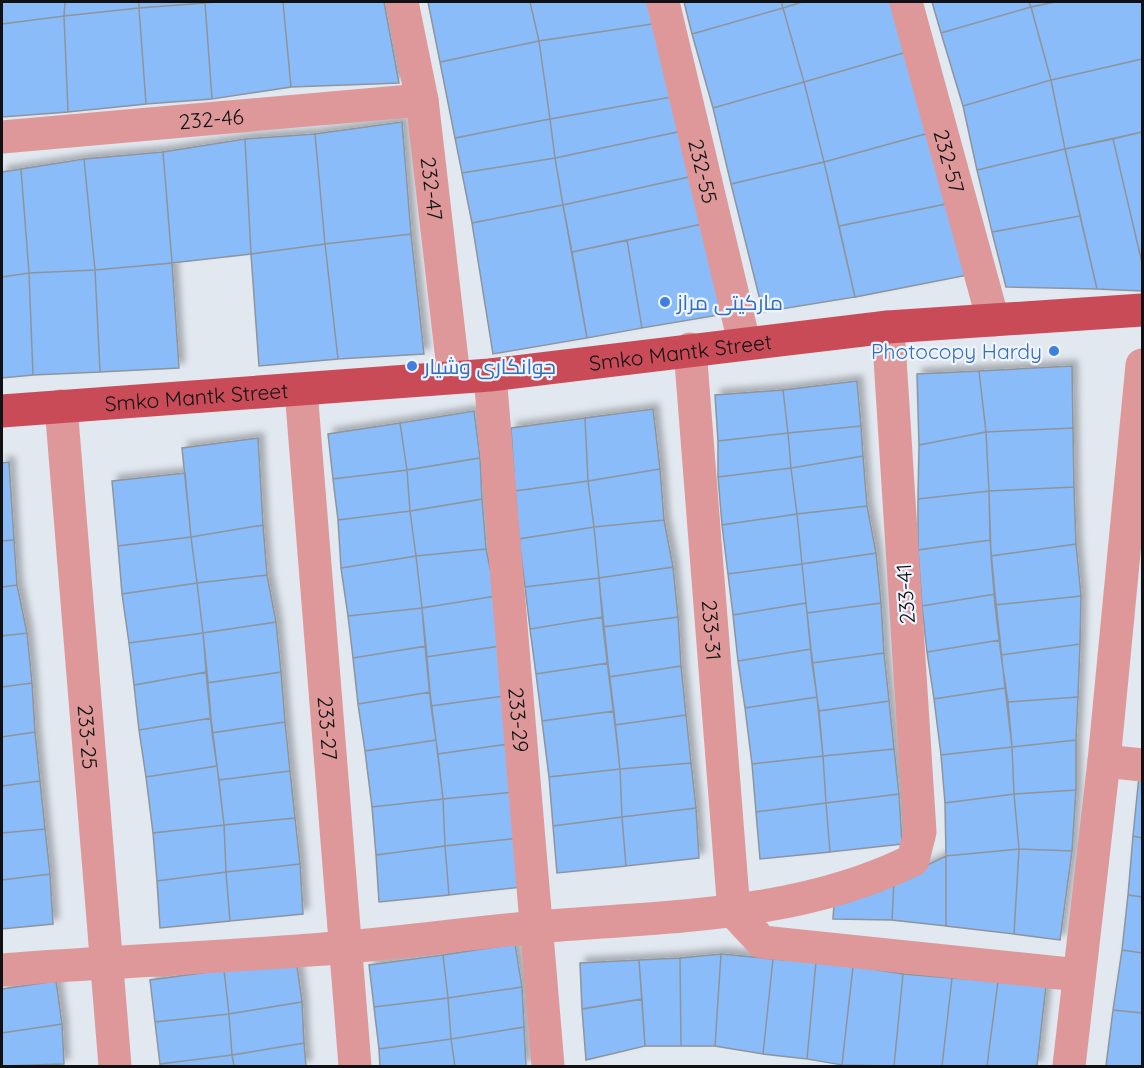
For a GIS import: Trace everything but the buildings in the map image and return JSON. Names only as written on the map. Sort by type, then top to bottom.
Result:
[{"type":"main road","name":"Smko Mantk Street","points":[[2,411],[490,375],[690,348],[888,327],[1143,310]]},
{"type":"street","name":"232-47","points":[[402,2],[422,100],[454,377]]},
{"type":"street","name":"232-55","points":[[663,2],[744,342]]},
{"type":"street","name":"232-57","points":[[906,2],[993,320]]},
{"type":"street","name":"232-46","points":[[2,137],[422,100]]},
{"type":"street","name":"233-41","points":[[734,912],[835,890],[890,871],[912,860],[920,832],[888,327]]},
{"type":"street","name":"233-31","points":[[690,348],[734,912]]},
{"type":"street","points":[[1069,1066],[1104,761],[1143,365]]},
{"type":"street","name":"233-29","points":[[490,375],[548,1066]]},
{"type":"street","name":"233-27","points":[[301,390],[355,1066]]},
{"type":"street","name":"233-25","points":[[61,406],[115,1066]]},
{"type":"street","points":[[1104,761],[1143,765]]},
{"type":"street","points":[[2,970],[346,947],[536,927],[734,912],[762,942],[1079,975]]},
{"type":"place","name":"مارکیتی مراز","points":[[665,302]]},
{"type":"place","name":"Photocopy Hardy","points":[[1054,351]]},
{"type":"place","name":"جوانکاری وشیار","points":[[412,366]]}]
